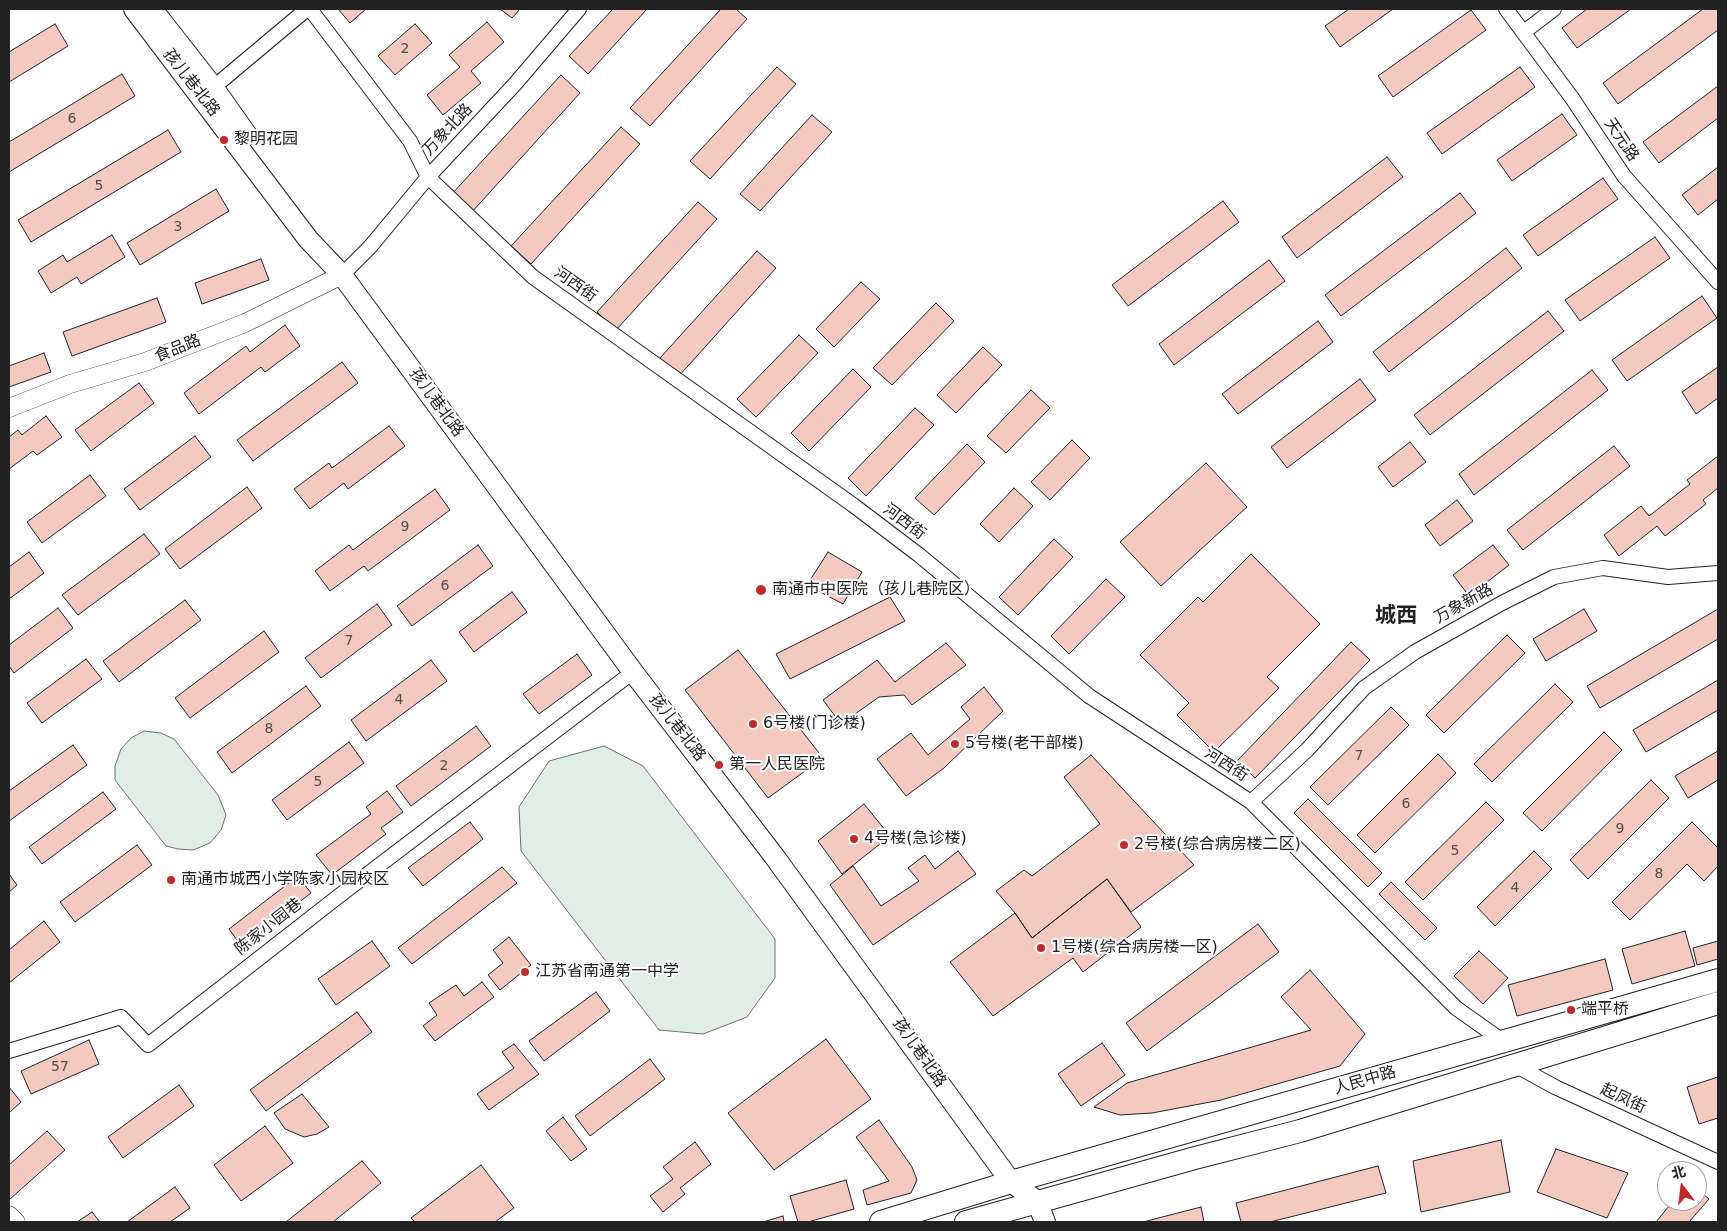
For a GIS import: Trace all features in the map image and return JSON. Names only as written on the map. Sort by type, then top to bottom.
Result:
[{"type":"main road","name":"孩儿巷北路","points":[[134,9],[207,92]]},
{"type":"main road","name":"孩儿巷北路","points":[[152,9],[308,239],[342,275],[633,672],[780,864],[1011,1182]]},
{"type":"main road","name":"人民中路","points":[[881,1222],[1011,1182],[1718,980]]},
{"type":"main road","name":"人民中路","points":[[966,1222],[1026,1210],[1300,1131],[1718,1003]]},
{"type":"main road","points":[[1011,1182],[1026,1210],[1046,1222]]},
{"type":"street","name":"河西街","points":[[207,92],[308,9],[410,141],[428,177],[533,277],[897,538],[1089,696],[1251,802],[1456,1008],[1504,1042]]},
{"type":"street","name":"万象北路","points":[[342,275],[370,247],[428,177],[515,84],[579,9]]},
{"type":"street","name":"天元路","points":[[1506,9],[1572,98],[1624,176],[1718,282]]},
{"type":"street","points":[[1524,32],[1554,9]]},
{"type":"street","name":"食品路","points":[[9,408],[70,384],[144,362],[245,323],[342,275]]},
{"type":"street","name":"万象新路","points":[[1251,802],[1307,750],[1364,688],[1415,652],[1502,603],[1554,577],[1603,568],[1668,578],[1718,573]]},
{"type":"street","name":"陈家小园巷","points":[[9,1051],[121,1017],[148,1045],[335,899],[633,672]]},
{"type":"street","name":"起凤街","points":[[1515,1065],[1555,1087],[1718,1162]]},
{"type":"street","points":[[9,1214],[16,1222]]},
{"type":"green space","points":[[144,731],[161,733],[174,739],[218,795],[226,815],[221,830],[210,843],[193,850],[166,846],[115,780],[115,766],[121,749],[131,738]]},
{"type":"green space","points":[[604,746],[643,766],[775,939],[775,978],[747,1017],[703,1034],[659,1030],[521,851],[519,807],[549,761]]},
{"type":"building","points":[[338,9],[366,9],[350,23]]},
{"type":"building","points":[[500,9],[520,9],[512,18]]},
{"type":"building","points":[[613,9],[647,9],[588,74],[569,56]]},
{"type":"building","points":[[721,9],[736,9],[747,19],[650,126],[630,108]]},
{"type":"building","points":[[1349,9],[1393,9],[1340,47],[1325,26]]},
{"type":"building","points":[[1587,9],[1631,9],[1577,48],[1562,28]]},
{"type":"building","points":[[1703,9],[1718,9],[1718,30],[1618,104],[1603,83]]},
{"type":"building","points":[[1471,10],[1486,30],[1393,97],[1378,76]]},
{"type":"building","points":[[487,22],[504,42],[471,71],[481,83],[443,115],[427,95],[460,67],[449,55]]},
{"type":"building","points":[[55,24],[68,46],[9,82],[9,52]]},
{"type":"building","points":[[415,24],[432,43],[395,75],[378,56]]},
{"type":"building","points":[[777,67],[796,84],[710,179],[690,161]]},
{"type":"building","points":[[1520,67],[1535,87],[1442,154],[1427,133]]},
{"type":"building","points":[[122,74],[135,96],[9,172],[9,142]]},
{"type":"building","points":[[561,75],[580,93],[471,213],[451,195]]},
{"type":"building","points":[[1718,86],[1718,118],[1659,163],[1643,142]]},
{"type":"building","points":[[1562,114],[1577,135],[1512,181],[1497,160]]},
{"type":"building","points":[[812,115],[832,132],[760,211],[740,194]]},
{"type":"building","points":[[621,127],[640,144],[531,264],[511,246]]},
{"type":"building","points":[[168,130],[181,152],[31,242],[18,220]]},
{"type":"building","points":[[1387,157],[1403,177],[1297,258],[1282,237]]},
{"type":"building","points":[[1718,167],[1718,199],[1698,215],[1682,195]]},
{"type":"building","points":[[1603,178],[1618,199],[1538,256],[1523,235]]},
{"type":"building","points":[[216,189],[229,211],[140,265],[127,243]]},
{"type":"building","points":[[1460,193],[1476,213],[1341,316],[1325,295]]},
{"type":"building","points":[[1223,201],[1239,222],[1128,306],[1112,285]]},
{"type":"building","points":[[698,202],[717,219],[616,330],[597,312]]},
{"type":"building","points":[[112,235],[125,257],[81,284],[77,277],[51,293],[38,271],[63,255],[67,262]]},
{"type":"building","points":[[1655,237],[1670,258],[1580,321],[1565,300]]},
{"type":"building","points":[[1506,248],[1522,268],[1389,372],[1373,352]]},
{"type":"building","points":[[757,251],[776,268],[679,376],[660,358]]},
{"type":"building","points":[[261,259],[269,280],[202,304],[195,283]]},
{"type":"building","points":[[1269,260],[1285,281],[1174,365],[1159,344]]},
{"type":"building","points":[[861,282],[880,299],[834,347],[816,329]]},
{"type":"building","points":[[1702,296],[1717,318],[1627,381],[1612,360]]},
{"type":"building","points":[[157,298],[166,322],[72,356],[63,332]]},
{"type":"building","points":[[936,303],[954,321],[892,385],[873,368]]},
{"type":"building","points":[[1548,311],[1564,331],[1430,435],[1414,415]]},
{"type":"building","points":[[1318,321],[1333,342],[1238,414],[1222,394]]},
{"type":"building","points":[[285,325],[300,346],[265,372],[261,367],[199,414],[184,393],[246,346],[250,352]]},
{"type":"building","points":[[799,335],[818,353],[756,417],[737,399]]},
{"type":"building","points":[[983,347],[1002,365],[956,413],[937,395]]},
{"type":"building","points":[[44,353],[51,372],[9,387],[9,366]]},
{"type":"building","points":[[342,362],[358,383],[253,461],[237,440]]},
{"type":"building","points":[[1718,367],[1718,398],[1696,414],[1682,392]]},
{"type":"building","points":[[853,369],[871,387],[809,451],[791,433]]},
{"type":"building","points":[[1592,370],[1608,390],[1474,495],[1459,474]]},
{"type":"building","points":[[1360,379],[1376,400],[1287,468],[1271,447]]},
{"type":"building","points":[[139,383],[154,403],[91,451],[75,430]]},
{"type":"building","points":[[1031,390],[1050,408],[1006,453],[987,436]]},
{"type":"building","points":[[915,408],[934,425],[866,496],[848,478]]},
{"type":"building","points":[[46,416],[62,437],[37,455],[33,451],[9,469],[9,437],[18,430],[22,435]]},
{"type":"building","points":[[389,426],[405,446],[348,489],[344,483],[310,509],[294,489],[329,463],[332,468]]},
{"type":"building","points":[[195,436],[211,457],[140,510],[124,489]]},
{"type":"building","points":[[1072,440],[1090,458],[1050,500],[1031,482]]},
{"type":"building","points":[[1410,442],[1426,462],[1393,487],[1378,467]]},
{"type":"building","points":[[967,444],[985,462],[934,515],[915,498]]},
{"type":"building","points":[[1614,446],[1630,466],[1523,550],[1507,530]]},
{"type":"building","points":[[1718,456],[1718,488],[1703,500],[1706,504],[1665,536],[1657,526],[1619,556],[1604,535],[1641,506],[1649,516],[1690,484],[1687,480]]},
{"type":"building","points":[[1206,463],[1247,507],[1161,586],[1120,542]]},
{"type":"building","points":[[90,475],[106,496],[42,543],[27,522]]},
{"type":"building","points":[[247,487],[262,508],[180,569],[165,549]]},
{"type":"building","points":[[1014,488],[1033,506],[999,542],[980,524]]},
{"type":"building","points":[[435,489],[450,510],[368,571],[364,566],[330,591],[315,571],[349,545],[353,550]]},
{"type":"building","points":[[1457,500],[1473,521],[1440,546],[1425,525]]},
{"type":"building","points":[[144,534],[160,554],[78,615],[62,595]]},
{"type":"building","points":[[1054,539],[1073,557],[1018,615],[999,597]]},
{"type":"building","points":[[478,545],[493,566],[412,626],[397,606]]},
{"type":"building","points":[[1493,545],[1509,565],[1469,596],[1453,575]]},
{"type":"building","points":[[29,552],[44,573],[9,599],[9,567]]},
{"type":"building","points":[[828,552],[862,572],[843,604],[807,585]]},
{"type":"building","points":[[1251,554],[1320,624],[1267,677],[1279,688],[1214,752],[1177,715],[1189,703],[1140,655],[1198,597],[1203,602]]},
{"type":"building","points":[[1106,579],[1125,597],[1069,654],[1051,636]]},
{"type":"building","points":[[512,592],[527,612],[474,652],[459,632]]},
{"type":"building","points":[[890,597],[905,621],[790,679],[776,654]]},
{"type":"building","points":[[185,600],[201,620],[119,682],[103,661]]},
{"type":"building","points":[[377,604],[392,625],[321,678],[305,658]]},
{"type":"building","points":[[58,608],[73,628],[14,673],[9,666],[9,645]]},
{"type":"building","points":[[1584,609],[1597,631],[1546,661],[1533,639]]},
{"type":"building","points":[[1718,609],[1718,639],[1600,708],[1587,686]]},
{"type":"building","points":[[264,631],[279,652],[190,718],[175,698]]},
{"type":"building","points":[[1507,635],[1525,653],[1444,733],[1426,715]]},
{"type":"building","points":[[1351,642],[1370,660],[1255,778],[1237,761]]},
{"type":"building","points":[[946,643],[966,665],[912,705],[904,695],[879,697],[841,724],[823,700],[877,660],[895,682]]},
{"type":"building","name":"6号楼(门诊楼)","points":[[738,650],[823,758],[768,798],[685,690]]},
{"type":"building","points":[[577,654],[592,675],[539,714],[523,694]]},
{"type":"building","points":[[86,659],[102,679],[42,723],[27,703]]},
{"type":"building","points":[[431,660],[447,681],[366,741],[351,720]]},
{"type":"building","points":[[1718,680],[1718,710],[1646,752],[1633,730]]},
{"type":"building","points":[[1555,684],[1573,702],[1492,782],[1474,764]]},
{"type":"building","points":[[306,686],[321,706],[232,773],[217,752]]},
{"type":"building","name":"5号楼(老干部楼)","points":[[984,687],[1003,711],[944,768],[906,796],[877,759],[911,733],[928,755],[970,719],[961,707]]},
{"type":"building","points":[[1391,707],[1409,725],[1328,805],[1310,787]]},
{"type":"building","points":[[476,726],[491,746],[411,806],[396,786]]},
{"type":"building","points":[[1604,732],[1622,750],[1542,831],[1523,813]]},
{"type":"building","points":[[349,742],[364,763],[287,820],[272,800]]},
{"type":"building","points":[[73,745],[87,765],[9,821],[9,791]]},
{"type":"building","points":[[1718,751],[1718,780],[1688,798],[1675,776]]},
{"type":"building","points":[[1438,754],[1456,773],[1375,853],[1357,835]]},
{"type":"building","name":"2号楼(综合病房楼二区)","points":[[1091,755],[1194,865],[1131,912],[1107,879],[1032,938],[1015,913],[996,891],[1024,870],[1032,876],[1100,824],[1064,777]]},
{"type":"building","points":[[1651,780],[1669,798],[1588,879],[1570,860]]},
{"type":"building","points":[[387,791],[403,812],[381,828],[386,834],[332,875],[316,855],[371,814],[366,807]]},
{"type":"building","points":[[103,792],[116,809],[42,864],[29,847]]},
{"type":"building","points":[[1308,799],[1382,873],[1368,887],[1294,813]]},
{"type":"building","points":[[1486,802],[1504,820],[1423,900],[1405,882]]},
{"type":"building","name":"4号楼(急诊楼)","points":[[864,804],[890,836],[842,874],[818,841]]},
{"type":"building","points":[[470,822],[483,839],[423,886],[408,868]]},
{"type":"building","points":[[1692,822],[1718,848],[1718,866],[1704,881],[1687,864],[1630,920],[1612,902]]},
{"type":"building","points":[[137,845],[152,865],[75,922],[60,902]]},
{"type":"building","points":[[958,851],[976,874],[873,945],[830,885],[853,866],[881,906],[919,881],[908,868],[925,855],[935,869]]},
{"type":"building","points":[[1534,851],[1552,869],[1495,926],[1477,907]]},
{"type":"building","points":[[502,867],[517,883],[412,964],[398,948]]},
{"type":"building","points":[[9,874],[17,885],[9,892]]},
{"type":"building","points":[[298,876],[311,893],[242,947],[229,929]]},
{"type":"building","name":"1号楼(综合病房楼一区)","points":[[1107,879],[1141,927],[1083,972],[1073,958],[993,1016],[950,962],[1015,913],[1032,938]]},
{"type":"building","points":[[1391,882],[1437,928],[1425,940],[1379,894]]},
{"type":"building","points":[[44,921],[60,942],[9,983],[9,950]]},
{"type":"building","points":[[1258,924],[1279,952],[1147,1051],[1126,1023]]},
{"type":"building","points":[[1685,931],[1695,966],[1632,984],[1622,949]]},
{"type":"building","points":[[509,937],[531,965],[500,990],[488,975],[503,963],[493,950]]},
{"type":"building","points":[[372,941],[390,966],[336,1005],[318,979]]},
{"type":"building","points":[[1718,941],[1718,959],[1697,965],[1693,948]]},
{"type":"building","points":[[1479,951],[1508,978],[1483,1004],[1454,976]]},
{"type":"building","points":[[1605,959],[1613,990],[1517,1016],[1508,985]]},
{"type":"building","points":[[1310,970],[1365,1034],[1340,1066],[1221,1100],[1152,1113],[1120,1115],[1094,1107],[1127,1083],[1311,1030],[1281,997]]},
{"type":"building","points":[[482,982],[494,997],[435,1041],[423,1026],[437,1015],[429,1003],[456,985],[464,996]]},
{"type":"building","points":[[596,992],[610,1011],[544,1061],[529,1041]]},
{"type":"building","points":[[357,1012],[372,1032],[266,1111],[250,1090]]},
{"type":"building","points":[[826,1039],[871,1099],[774,1170],[728,1113]]},
{"type":"building","points":[[89,1040],[99,1064],[31,1094],[21,1071]]},
{"type":"building","points":[[1102,1043],[1125,1075],[1081,1106],[1058,1074]]},
{"type":"building","points":[[514,1044],[539,1074],[489,1110],[477,1094],[514,1068],[502,1052]]},
{"type":"building","points":[[650,1059],[665,1079],[590,1136],[575,1116]]},
{"type":"building","points":[[1718,1077],[1718,1118],[1699,1124],[1687,1087]]},
{"type":"building","points":[[179,1085],[194,1106],[123,1158],[108,1137]]},
{"type":"building","points":[[9,1087],[21,1102],[9,1113]]},
{"type":"building","points":[[302,1094],[329,1127],[317,1134],[304,1137],[285,1129],[274,1113]]},
{"type":"building","points":[[563,1117],[587,1149],[571,1161],[546,1131]]},
{"type":"building","points":[[879,1120],[912,1167],[917,1180],[911,1193],[867,1205],[863,1190],[889,1181],[856,1137]]},
{"type":"building","points":[[265,1126],[293,1163],[241,1201],[214,1165]]},
{"type":"building","points":[[47,1131],[65,1150],[9,1200],[9,1165]]},
{"type":"building","points":[[1501,1140],[1510,1192],[1421,1212],[1413,1161]]},
{"type":"building","points":[[695,1142],[711,1164],[680,1188],[685,1194],[663,1212],[650,1196],[673,1179],[663,1167]]},
{"type":"building","points":[[1556,1149],[1628,1173],[1607,1218],[1537,1192]]},
{"type":"building","points":[[362,1161],[381,1183],[333,1222],[286,1222]]},
{"type":"building","points":[[481,1165],[514,1208],[495,1222],[415,1222],[411,1218]]},
{"type":"building","points":[[1378,1166],[1386,1193],[1270,1222],[1241,1222],[1236,1203]]},
{"type":"building","points":[[846,1180],[854,1209],[808,1222],[798,1222],[790,1196]]},
{"type":"building","points":[[175,1187],[190,1208],[170,1222],[127,1222]]},
{"type":"building","points":[[1201,1207],[1204,1222],[1143,1222]]},
{"type":"building","points":[[1665,1211],[1699,1211],[1689,1222],[1656,1222]]},
{"type":"building","points":[[92,1212],[100,1222],[77,1222]]},
{"type":"building","points":[[783,1216],[784,1222],[763,1222]]},
{"type":"place","name":"黎明花园","points":[[224,140]]},
{"type":"place","name":"南通市中医院（孩儿巷院区）","points":[[761,590]]},
{"type":"place","name":"6号楼(门诊楼)","points":[[753,724]]},
{"type":"place","name":"5号楼(老干部楼)","points":[[955,744]]},
{"type":"place","name":"第一人民医院","points":[[719,765]]},
{"type":"place","name":"4号楼(急诊楼)","points":[[854,839]]},
{"type":"place","name":"2号楼(综合病房楼二区)","points":[[1124,845]]},
{"type":"place","name":"南通市城西小学陈家小园校区","points":[[171,880]]},
{"type":"place","name":"1号楼(综合病房楼一区)","points":[[1041,948]]},
{"type":"place","name":"江苏省南通第一中学","points":[[525,972]]},
{"type":"place","name":"端平桥","points":[[1571,1010]]},
{"type":"district","name":"城西","points":[[1396,617]]}]
